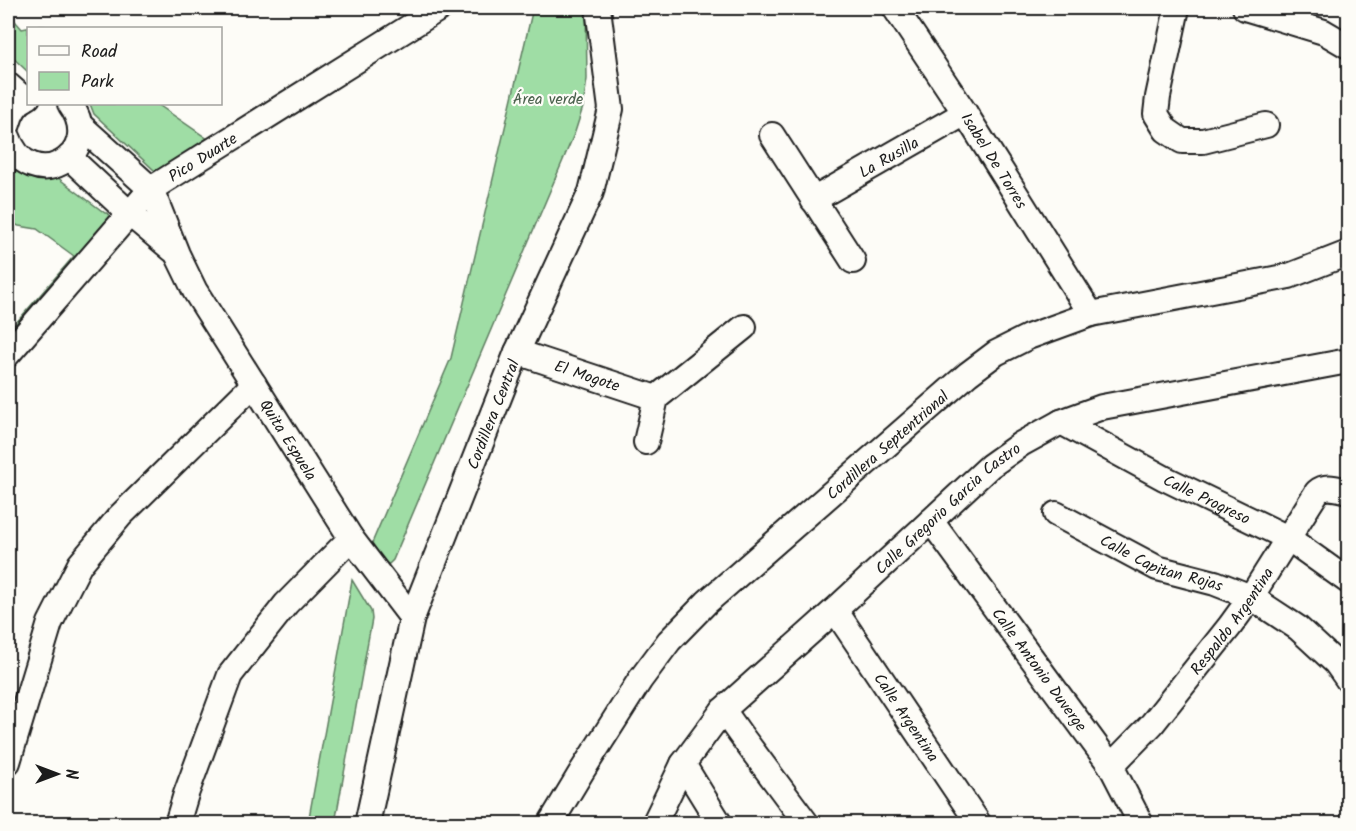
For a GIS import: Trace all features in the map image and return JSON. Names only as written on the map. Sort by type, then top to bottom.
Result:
[{"type":"street","name":"Pico Duarte","points":[[8,354],[151,189],[440,8]]},
{"type":"street","name":"Cordillera Central","points":[[367,824],[412,618],[517,352],[591,192],[611,109],[598,8]]},
{"type":"street","name":"Isabel De Torres","points":[[895,8],[965,113],[1091,314]]},
{"type":"street","points":[[1177,8],[1156,114],[1166,130],[1182,141],[1203,141],[1266,125]]},
{"type":"street","points":[[1245,8],[1324,32],[1348,46]]},
{"type":"street","points":[[13,110],[11,147],[27,163],[38,167],[49,167],[60,164],[69,157],[80,137],[81,126],[71,105]]},
{"type":"street","name":"La Rusilla","points":[[813,200],[965,113]]},
{"type":"street","points":[[81,126],[151,189]]},
{"type":"street","points":[[772,135],[854,261]]},
{"type":"street","points":[[69,157],[177,254]]},
{"type":"street","name":"Quita Espuela","points":[[151,189],[177,254],[195,291],[351,538],[412,618]]},
{"type":"street","name":"Cordillera Septentrional","points":[[550,824],[640,680],[669,641],[707,602],[968,374],[996,353],[1028,337],[1091,314],[1289,276],[1348,253]]},
{"type":"street","points":[[646,442],[656,398],[744,327]]},
{"type":"street","name":"El Mogote","points":[[517,352],[656,398]]},
{"type":"street","name":"Calle Gregorio Garcia Castro","points":[[654,824],[683,764],[723,710],[990,466],[1021,444],[1061,422],[1102,407],[1348,361]]},
{"type":"street","points":[[8,762],[50,623],[80,564],[120,516],[254,384]]},
{"type":"street","name":"Calle Progreso","points":[[1061,422],[1164,478],[1288,538],[1348,581]]},
{"type":"street","name":"Respaldo Argentina","points":[[1111,766],[1152,724],[1251,597],[1317,492],[1329,487],[1348,491]]},
{"type":"street","name":"Calle Capitan Rojas","points":[[1056,514],[1157,567],[1215,583],[1251,597],[1298,628],[1336,663],[1348,680]]},
{"type":"street","name":"Calle Antonio Duverge","points":[[931,521],[1111,766],[1141,824]]},
{"type":"street","points":[[177,824],[230,675],[286,604],[351,538]]},
{"type":"street","name":"Calle Argentina","points":[[835,610],[979,824]]},
{"type":"street","points":[[723,710],[807,824]]},
{"type":"street","points":[[683,764],[720,824]]},
{"type":"green space","points":[[416,8],[433,8],[165,173],[154,170],[94,114],[90,105],[158,105],[208,139]]},
{"type":"green space","name":"Área verde","points":[[533,8],[586,8],[587,79],[583,107],[575,132],[393,560],[389,564],[385,563],[372,543],[451,358]]},
{"type":"green space","points":[[8,13],[22,29],[27,28],[27,71],[8,53]]},
{"type":"green space","points":[[8,166],[19,174],[32,178],[58,178],[111,218],[8,347],[8,332],[74,256],[37,229],[8,222]]},
{"type":"green space","points":[[352,580],[371,611],[372,619],[335,823],[308,823]]}]
